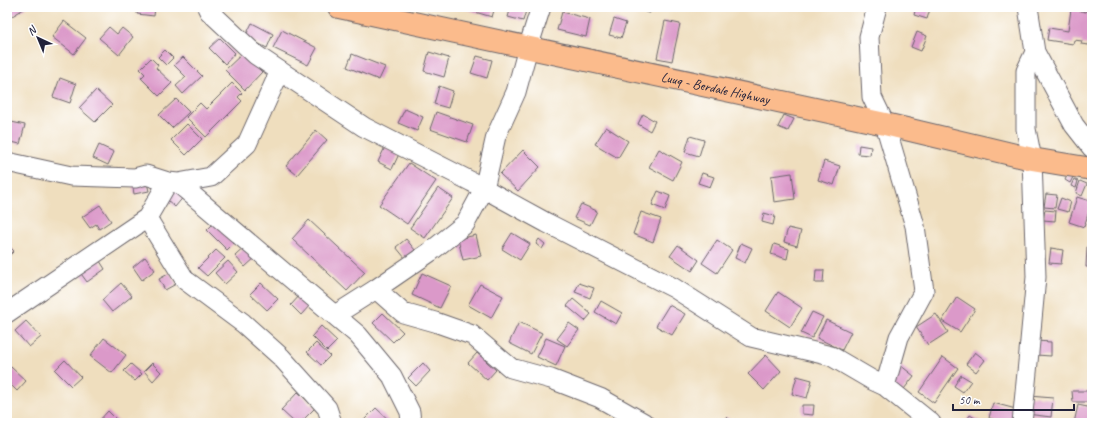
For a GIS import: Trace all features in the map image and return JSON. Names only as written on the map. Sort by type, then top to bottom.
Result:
[{"type":"main road","name":"Luuq - Berdale Highway","points":[[339,7],[885,124],[1032,159],[1092,169]]},
{"type":"street","points":[[207,7],[209,11],[256,55],[364,127],[674,288],[751,337],[831,356],[885,386],[924,421]]},
{"type":"street","points":[[335,315],[430,252],[466,224],[484,189],[496,136],[516,92],[541,7]]},
{"type":"street","points":[[877,7],[869,37],[872,97],[885,124],[915,226],[924,291],[899,336],[885,386]]},
{"type":"street","points":[[1028,7],[1035,52],[1074,125],[1092,148]]},
{"type":"street","points":[[1022,423],[1036,277],[1032,159],[1026,129],[1026,71],[1035,52]]},
{"type":"street","points":[[7,162],[71,176],[135,178],[146,175],[173,182],[211,177],[247,144],[280,71]]},
{"type":"street","points":[[7,312],[147,218],[173,182]]},
{"type":"street","points":[[173,182],[358,335],[392,376],[410,412],[411,423]]},
{"type":"street","points":[[147,218],[185,280],[243,323],[281,357],[327,408],[332,423]]},
{"type":"street","points":[[376,289],[403,313],[472,335],[511,368],[551,378],[600,398],[644,423]]},
{"type":"building","points":[[7,7],[27,7],[9,18],[7,14]]},
{"type":"building","points":[[138,7],[155,7],[154,16],[137,14]]},
{"type":"building","points":[[458,7],[495,7],[492,17]]},
{"type":"building","points":[[511,7],[527,7],[523,21],[508,17]]},
{"type":"building","points":[[646,7],[651,7],[650,13],[645,12]]},
{"type":"building","points":[[916,7],[930,9],[927,19],[914,15]]},
{"type":"building","points":[[1087,7],[1092,7],[1092,29],[1089,45],[1081,44],[1082,41],[1074,40],[1073,44],[1047,40],[1049,28],[1068,31],[1071,9],[1086,12]]},
{"type":"building","points":[[562,12],[590,19],[586,37],[557,30]]},
{"type":"building","points":[[614,19],[626,23],[621,38],[609,35]]},
{"type":"building","points":[[64,21],[86,38],[74,54],[52,37]]},
{"type":"building","points":[[665,21],[680,24],[672,61],[657,58]]},
{"type":"building","points":[[252,23],[273,34],[267,48],[245,37]]},
{"type":"building","points":[[109,27],[117,34],[122,28],[133,37],[119,55],[99,38]]},
{"type":"building","points":[[282,30],[317,48],[308,65],[273,48]]},
{"type":"building","points":[[917,32],[927,36],[921,51],[911,47]]},
{"type":"building","points":[[220,38],[235,53],[225,64],[209,48]]},
{"type":"building","points":[[165,50],[173,58],[166,65],[158,57]]},
{"type":"building","points":[[429,52],[449,58],[444,77],[424,71]]},
{"type":"building","points":[[243,53],[262,72],[245,90],[225,70]]},
{"type":"building","points":[[352,54],[385,67],[379,80],[347,67]]},
{"type":"building","points":[[477,56],[492,60],[487,78],[471,73]]},
{"type":"building","points":[[183,57],[202,76],[183,94],[176,86],[186,77],[174,65]]},
{"type":"building","points":[[151,58],[158,65],[156,68],[172,83],[159,96],[141,78],[145,74],[140,69]]},
{"type":"building","points":[[60,78],[76,84],[70,103],[53,97]]},
{"type":"building","points":[[232,83],[242,93],[238,97],[242,101],[206,137],[186,117],[200,103],[206,109]]},
{"type":"building","points":[[439,86],[453,91],[448,108],[434,104]]},
{"type":"building","points":[[96,90],[112,105],[95,122],[79,108]]},
{"type":"building","points":[[176,99],[189,112],[172,128],[159,115]]},
{"type":"building","points":[[405,109],[423,117],[417,131],[398,123]]},
{"type":"building","points":[[436,112],[473,125],[467,142],[430,129]]},
{"type":"building","points":[[643,114],[655,121],[650,131],[638,124]]},
{"type":"building","points":[[784,115],[794,119],[788,131],[778,127]]},
{"type":"building","points":[[7,121],[25,125],[20,144],[7,141]]},
{"type":"building","points":[[187,124],[202,139],[186,155],[171,140]]},
{"type":"building","points":[[606,127],[628,141],[618,158],[595,144]]},
{"type":"building","points":[[316,130],[327,140],[297,175],[286,166]]},
{"type":"building","points":[[690,136],[704,140],[699,156],[685,152]]},
{"type":"building","points":[[99,145],[114,152],[108,165],[93,158]]},
{"type":"building","points":[[859,145],[871,147],[870,155],[858,154]]},
{"type":"building","points":[[385,147],[399,154],[392,169],[378,162]]},
{"type":"building","points":[[659,149],[682,162],[673,180],[649,167]]},
{"type":"building","points":[[523,150],[540,167],[518,191],[500,174]]},
{"type":"building","points":[[824,161],[840,166],[834,185],[818,180]]},
{"type":"building","points":[[409,163],[436,181],[407,224],[379,205]]},
{"type":"building","points":[[702,173],[714,177],[710,187],[698,183]]},
{"type":"building","points":[[792,173],[795,199],[774,202],[771,176]]},
{"type":"building","points":[[1068,174],[1073,177],[1070,183],[1065,180]]},
{"type":"building","points":[[146,179],[149,191],[134,194],[132,182]]},
{"type":"building","points":[[1074,179],[1078,181],[1076,188],[1071,186]]},
{"type":"building","points":[[1080,181],[1087,184],[1082,196],[1076,193]]},
{"type":"building","points":[[172,185],[185,195],[175,207],[163,196]]},
{"type":"building","points":[[438,188],[453,198],[425,238],[410,228]]},
{"type":"building","points":[[658,191],[670,196],[665,210],[652,205]]},
{"type":"building","points":[[1046,194],[1057,195],[1055,208],[1044,207]]},
{"type":"building","points":[[1092,195],[1092,205],[1084,227],[1069,222],[1077,197],[1090,201]]},
{"type":"building","points":[[1061,198],[1071,202],[1068,212],[1057,209]]},
{"type":"building","points":[[581,204],[597,211],[590,225],[574,218]]},
{"type":"building","points":[[100,205],[111,221],[99,229],[96,224],[90,228],[82,217]]},
{"type":"building","points":[[1045,210],[1056,211],[1055,221],[1043,220]]},
{"type":"building","points":[[641,212],[661,219],[653,242],[633,234]]},
{"type":"building","points":[[764,213],[775,216],[773,225],[762,222]]},
{"type":"building","points":[[217,220],[237,240],[227,250],[207,230]]},
{"type":"building","points":[[309,220],[365,272],[347,291],[292,239]]},
{"type":"building","points":[[788,228],[801,231],[797,246],[784,242]]},
{"type":"building","points":[[512,233],[530,244],[520,260],[502,249]]},
{"type":"building","points":[[476,235],[481,256],[463,260],[458,239]]},
{"type":"building","points":[[406,239],[415,250],[405,258],[396,247]]},
{"type":"building","points":[[539,239],[545,244],[542,249],[536,244]]},
{"type":"building","points":[[717,240],[732,250],[717,273],[702,263]]},
{"type":"building","points":[[741,243],[752,248],[745,263],[735,258]]},
{"type":"building","points":[[7,244],[14,251],[7,258]]},
{"type":"building","points":[[774,244],[789,249],[787,259],[771,254]]},
{"type":"building","points":[[247,245],[257,256],[245,267],[235,256]]},
{"type":"building","points":[[678,245],[699,260],[692,271],[670,256]]},
{"type":"building","points":[[1087,247],[1092,247],[1092,267],[1086,267]]},
{"type":"building","points":[[1051,248],[1063,250],[1061,264],[1049,263]]},
{"type":"building","points":[[216,250],[225,258],[207,276],[198,268]]},
{"type":"building","points":[[145,257],[155,270],[142,280],[133,267]]},
{"type":"building","points":[[98,258],[105,269],[87,282],[79,271]]},
{"type":"building","points":[[228,261],[238,272],[225,284],[215,273]]},
{"type":"building","points":[[816,270],[824,270],[823,283],[815,283]]},
{"type":"building","points":[[170,273],[176,284],[165,290],[159,279]]},
{"type":"building","points":[[422,273],[451,286],[440,308],[412,295]]},
{"type":"building","points":[[121,283],[132,296],[112,312],[102,300]]},
{"type":"building","points":[[261,283],[278,299],[267,310],[250,294]]},
{"type":"building","points":[[579,283],[594,288],[590,298],[575,292]]},
{"type":"building","points":[[480,284],[503,296],[491,318],[468,305]]},
{"type":"building","points":[[778,292],[802,308],[790,327],[766,311]]},
{"type":"building","points":[[300,295],[310,305],[301,315],[291,305]]},
{"type":"building","points":[[957,297],[975,309],[960,332],[942,321]]},
{"type":"building","points":[[573,299],[591,314],[585,321],[567,306]]},
{"type":"building","points":[[601,301],[622,313],[616,324],[595,312]]},
{"type":"building","points":[[669,305],[685,314],[672,335],[656,326]]},
{"type":"building","points":[[812,312],[823,317],[812,338],[801,333]]},
{"type":"building","points":[[383,313],[403,332],[393,342],[373,323]]},
{"type":"building","points":[[936,314],[948,332],[928,345],[916,327]]},
{"type":"building","points":[[826,320],[851,332],[842,350],[817,338]]},
{"type":"building","points":[[26,321],[41,337],[29,347],[15,331]]},
{"type":"building","points":[[519,322],[542,333],[531,354],[509,343]]},
{"type":"building","points":[[569,323],[579,330],[567,346],[557,339]]},
{"type":"building","points":[[321,326],[337,341],[327,351],[312,336]]},
{"type":"building","points":[[104,338],[126,355],[112,373],[90,356]]},
{"type":"building","points":[[546,338],[565,346],[556,366],[537,357]]},
{"type":"building","points":[[1036,341],[1051,342],[1051,356],[1036,355]]},
{"type":"building","points":[[316,343],[330,356],[321,365],[307,352]]},
{"type":"building","points":[[975,352],[985,360],[976,372],[966,364]]},
{"type":"building","points":[[477,353],[496,370],[487,380],[468,363]]},
{"type":"building","points":[[766,355],[781,371],[764,390],[748,374]]},
{"type":"building","points":[[943,357],[958,368],[934,403],[919,392]]},
{"type":"building","points":[[65,360],[81,377],[71,386],[55,370]]},
{"type":"building","points":[[152,363],[161,372],[153,381],[144,371]]},
{"type":"building","points":[[423,363],[430,371],[416,386],[408,378]]},
{"type":"building","points":[[131,364],[142,374],[135,381],[124,371]]},
{"type":"building","points":[[900,365],[914,376],[901,393],[887,382]]},
{"type":"building","points":[[11,367],[26,381],[17,391],[7,381],[7,371]]},
{"type":"building","points":[[961,375],[971,381],[963,392],[954,386]]},
{"type":"building","points":[[797,376],[812,380],[807,398],[792,394]]},
{"type":"building","points":[[1072,391],[1089,391],[1089,402],[1073,402]]},
{"type":"building","points":[[298,392],[315,408],[300,423],[295,423],[281,410]]},
{"type":"building","points":[[1029,396],[1053,398],[1051,417],[1027,414]]},
{"type":"building","points":[[993,403],[1016,409],[1012,423],[1006,423],[989,418]]},
{"type":"building","points":[[802,405],[814,405],[813,415],[802,414]]},
{"type":"building","points":[[1078,405],[1092,408],[1091,423],[1074,423]]},
{"type":"building","points":[[376,408],[392,423],[362,422]]},
{"type":"building","points":[[108,411],[120,423],[97,423]]},
{"type":"building","points":[[970,415],[981,422],[981,423],[965,423]]},
{"type":"building","points":[[727,417],[733,423],[721,423]]}]
